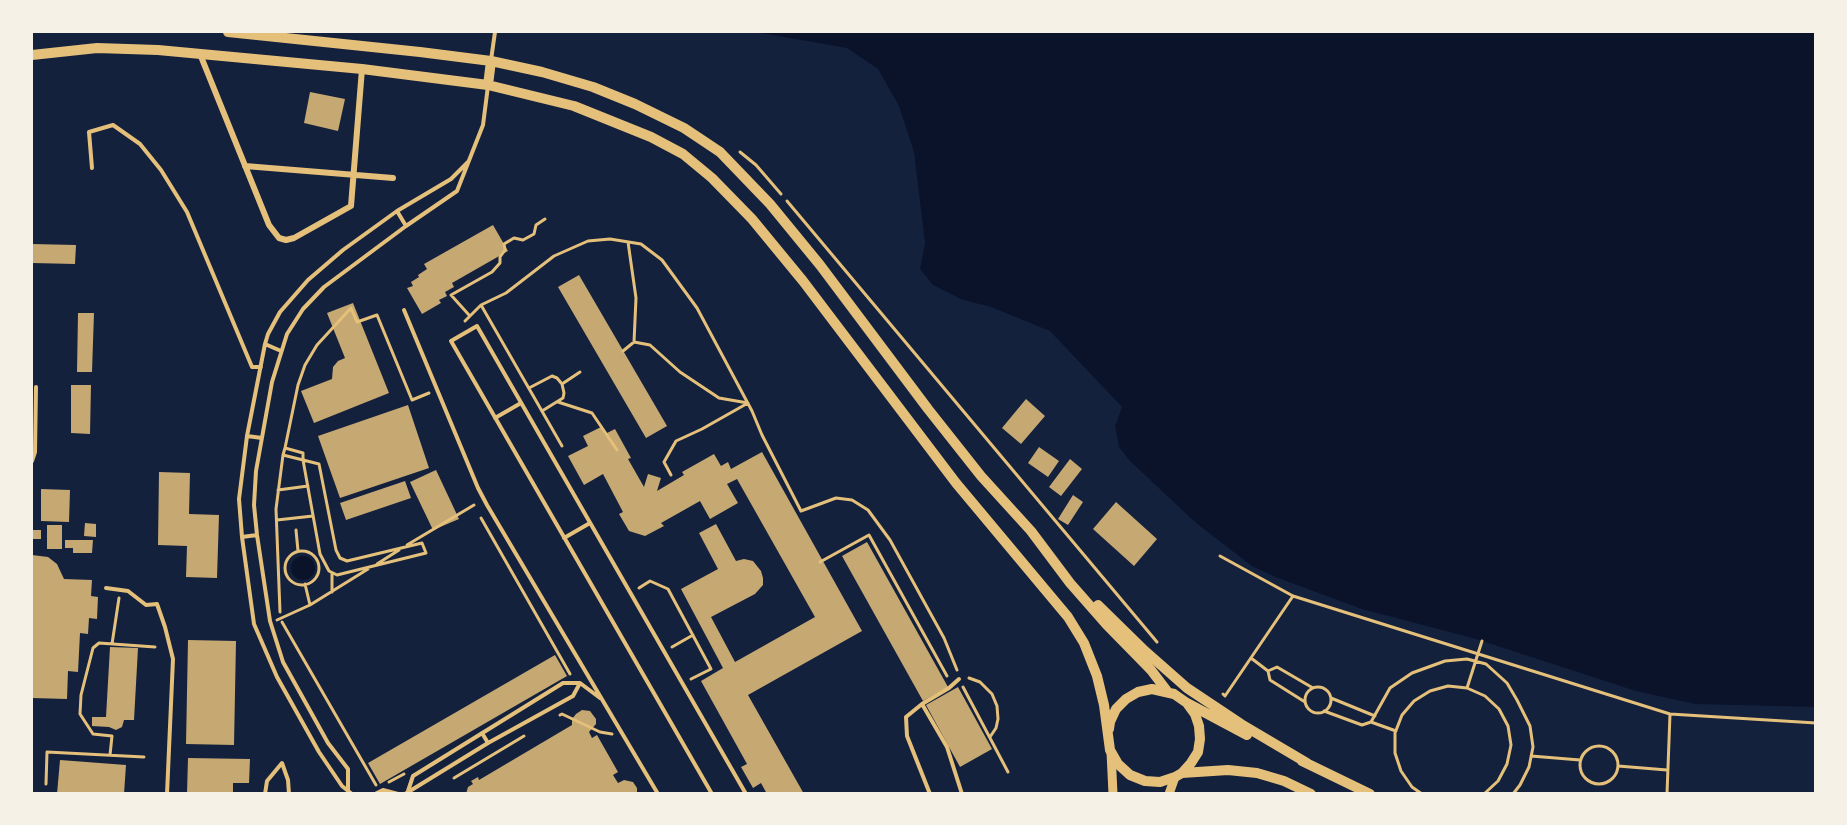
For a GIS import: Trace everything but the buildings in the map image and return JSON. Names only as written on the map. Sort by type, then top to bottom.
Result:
[{"type":"main road","points":[[228,32],[491,61],[542,72],[593,87],[635,104],[684,128],[720,152],[770,204],[820,265],[981,476],[1103,610],[1187,688],[1241,724],[1307,763]]},
{"type":"main road","points":[[32,56],[97,48],[158,50],[363,69],[488,85],[574,106],[651,137],[682,154],[712,178],[752,219],[803,281],[956,483],[1068,616],[1084,643],[1097,676],[1104,705],[1113,794]]},
{"type":"main road","points":[[488,85],[491,61]]},
{"type":"main road","points":[[1031,531],[1070,583],[1151,670],[1167,691]]},
{"type":"main road","points":[[1108,736],[1113,715],[1126,699],[1138,692],[1152,689],[1167,691],[1227,725],[1370,794]]},
{"type":"main road","points":[[1169,794],[1179,775],[1198,752],[1200,739],[1197,720],[1187,703]]},
{"type":"main road","points":[[1110,750],[1118,764],[1130,775],[1145,781],[1160,782],[1179,775],[1228,770],[1257,773],[1284,781],[1311,794]]},
{"type":"street","points":[[200,53],[269,225],[279,238],[286,240],[294,238],[351,206],[363,69]]},
{"type":"street","points":[[245,166],[393,178]]},
{"type":"lane","points":[[491,61],[495,32]]},
{"type":"lane","points":[[350,792],[348,769],[328,743],[283,662],[270,621],[254,505],[256,471],[272,382],[287,334],[303,309],[324,287],[457,191],[483,125],[488,85]]},
{"type":"lane","points":[[92,168],[90,132],[113,125],[141,144],[188,212],[252,367],[261,367]]},
{"type":"lane","points":[[350,792],[342,786],[319,752],[277,677],[254,624],[239,499],[247,436],[265,344],[280,312],[308,280],[343,250],[397,211],[451,179],[470,160]]},
{"type":"lane","points":[[397,211],[406,226]]},
{"type":"lane","points":[[404,310],[482,496],[658,794]]},
{"type":"lane","points":[[712,794],[451,341],[477,326],[746,794]]},
{"type":"lane","points":[[265,344],[281,351]]},
{"type":"lane","points":[[32,461],[36,387]]},
{"type":"lane","points":[[495,417],[521,403]]},
{"type":"lane","points":[[247,436],[262,438]]},
{"type":"lane","points":[[564,538],[590,523]]},
{"type":"lane","points":[[242,537],[257,536]]},
{"type":"lane","points":[[106,588],[128,591],[146,605],[156,604],[165,627],[173,659],[167,794]]},
{"type":"lane","points":[[930,794],[907,736],[906,717],[959,680]]},
{"type":"lane","points":[[406,793],[413,776],[563,683],[580,683],[602,699]]},
{"type":"lane","points":[[406,793],[488,743],[573,696],[580,683]]},
{"type":"lane","points":[[922,704],[947,747],[962,794]]},
{"type":"lane","points":[[482,733],[488,743]]},
{"type":"lane","points":[[265,794],[267,781],[282,763],[290,794]]},
{"type":"lane","points":[[375,794],[383,790],[398,794]]},
{"type":"path","points":[[469,315],[451,295],[492,272],[500,263],[500,257],[505,250],[504,244],[513,238],[523,240],[534,234],[536,225],[545,219]]},
{"type":"path","points":[[623,351],[634,342],[636,298],[628,242]]},
{"type":"path","points":[[641,244],[662,260],[697,308],[748,403],[801,511],[836,498],[852,500],[868,510],[890,540],[944,638],[959,680],[1008,772]]},
{"type":"path","points":[[481,305],[562,446]]},
{"type":"path","points":[[410,770],[378,787],[280,619],[277,520],[279,490],[283,455],[298,384],[305,365],[316,345],[351,308],[357,322],[377,315],[412,400],[437,390]]},
{"type":"path","points":[[634,342],[650,345],[680,372],[719,398],[748,403]]},
{"type":"path","points":[[562,384],[580,372]]},
{"type":"path","points":[[529,388],[552,376],[562,384],[563,398],[542,411]]},
{"type":"path","points":[[558,402],[592,413],[617,450]]},
{"type":"path","points":[[671,474],[664,462],[676,441],[748,403]]},
{"type":"path","points":[[283,455],[303,460],[319,464],[336,550],[340,558],[347,561],[422,543],[426,553],[356,571],[337,575],[332,573],[325,566],[320,554],[303,460],[303,453],[285,448]]},
{"type":"path","points":[[279,490],[308,486]]},
{"type":"path","points":[[382,563],[474,505]]},
{"type":"path","points":[[480,515],[571,676],[564,681]]},
{"type":"path","points":[[277,520],[313,516]]},
{"type":"path","points":[[296,530],[298,551]]},
{"type":"path","points":[[820,562],[869,535],[951,684],[966,677],[980,682],[992,694],[997,706],[998,720],[990,736]]},
{"type":"path","points":[[401,549],[404,559]]},
{"type":"path","points":[[298,551],[308,552],[317,562],[318,571],[310,583],[293,583],[288,577],[285,569],[288,558],[298,551]]},
{"type":"path","points":[[1220,556],[1293,596],[1670,714],[1815,723]]},
{"type":"path","points":[[270,621],[280,619],[310,605],[373,566]]},
{"type":"path","points":[[356,571],[359,575]]},
{"type":"path","points":[[332,573],[332,592]]},
{"type":"path","points":[[639,588],[650,581],[668,589],[711,669],[690,680]]},
{"type":"path","points":[[305,584],[310,605]]},
{"type":"path","points":[[112,644],[120,589]]},
{"type":"path","points":[[672,647],[693,635]]},
{"type":"path","points":[[1467,688],[1482,641]]},
{"type":"path","points":[[110,755],[111,736],[93,734],[80,714],[81,695],[93,648],[99,643],[154,647]]},
{"type":"path","points":[[1251,658],[1268,671],[1270,680],[1305,702],[1311,711],[1319,713],[1324,711],[1329,706],[1331,698]]},
{"type":"path","points":[[1324,711],[1362,725],[1371,722],[1390,688],[1412,673],[1445,661],[1467,659],[1486,664],[1507,683],[1530,726],[1533,747],[1529,767],[1513,794]]},
{"type":"path","points":[[1268,671],[1277,668],[1313,688],[1324,688],[1331,698],[1375,716]]},
{"type":"path","points":[[1422,794],[1412,787],[1401,771],[1395,753],[1396,731],[1402,716],[1414,701],[1430,690],[1448,686],[1467,688],[1485,696],[1499,709],[1508,726],[1511,745],[1507,764],[1498,781],[1484,794]]},
{"type":"path","points":[[1305,702],[1308,692],[1313,688]]},
{"type":"path","points":[[553,719],[562,714],[600,732],[612,734]]},
{"type":"path","points":[[1667,794],[1670,714]]},
{"type":"path","points":[[1371,722],[1396,731]]},
{"type":"path","points":[[454,778],[533,731]]},
{"type":"path","points":[[1599,745],[1615,754],[1618,766],[1617,772],[1609,781],[1597,784],[1582,773],[1580,760],[1587,750],[1599,745]]},
{"type":"path","points":[[46,784],[47,752],[144,757]]},
{"type":"path","points":[[1531,756],[1580,760]]},
{"type":"path","points":[[1618,766],[1668,770]]},
{"type":"water","points":[[755,32],[1815,32],[1815,707],[1695,704],[1636,691],[1476,639],[1362,609],[1252,566],[1196,523],[1129,460],[1119,447],[1115,426],[1122,407],[1050,331],[991,307],[963,300],[933,285],[920,269],[925,243],[914,152],[899,106],[878,69],[847,48]]},
{"type":"water","points":[[303,556],[308,557],[314,563],[314,573],[308,579],[303,580],[298,579],[292,573],[291,568],[292,563],[298,557]]}]
